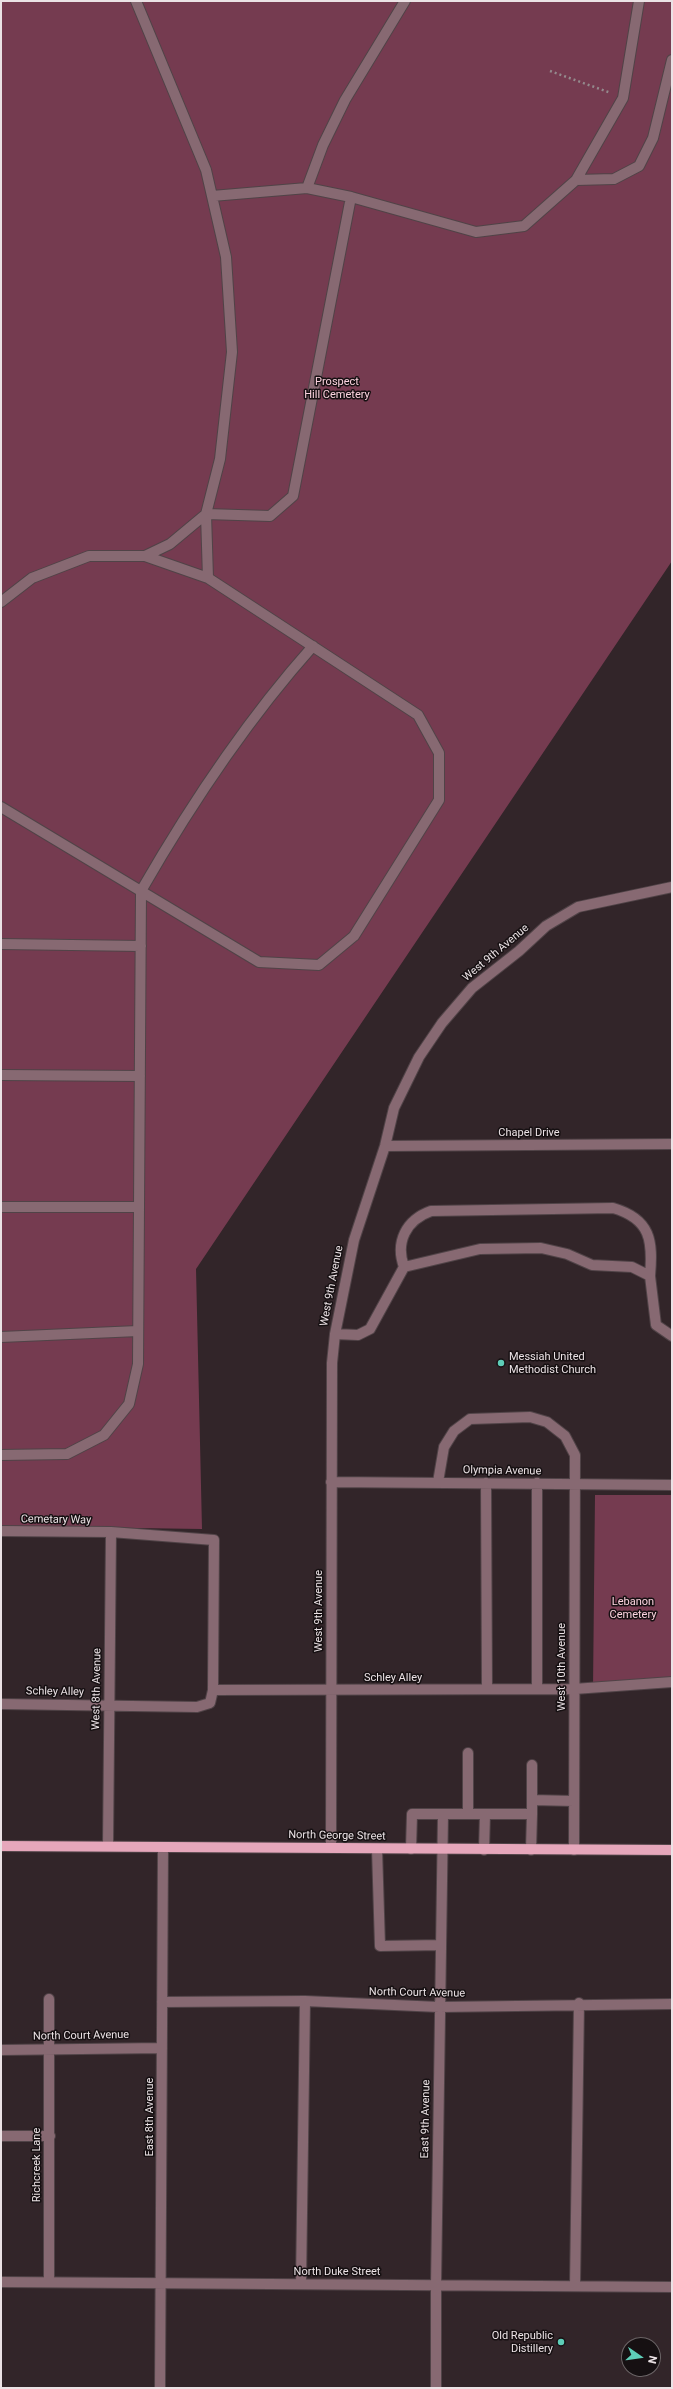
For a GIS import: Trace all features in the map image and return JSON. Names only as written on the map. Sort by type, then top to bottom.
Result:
[{"type":"main road","name":"North George Street","points":[[1,1846],[443,1850],[672,1850]]},
{"type":"street","points":[[136,1],[206,170],[226,257],[232,352],[220,459],[206,514],[208,578]]},
{"type":"street","points":[[307,188],[323,145],[345,100],[405,1]]},
{"type":"street","points":[[212,196],[307,188],[351,197],[476,232],[524,226],[576,180],[623,98],[639,1]]},
{"type":"street","points":[[576,180],[614,179],[639,166],[653,138],[672,60]]},
{"type":"street","points":[[145,556],[170,544],[206,514],[270,516],[294,496],[351,197]]},
{"type":"street","points":[[1,602],[32,578],[89,556],[145,556],[208,578],[418,715],[439,753],[439,800],[354,936],[319,965],[259,962],[1,807]]},
{"type":"street","points":[[1,1455],[67,1454],[104,1435],[129,1404],[138,1364],[141,891],[165,849],[237,739],[276,688],[313,646]]},
{"type":"street","name":"West 9th Avenue","points":[[331,1848],[332,1363],[335,1334],[354,1240],[385,1146],[394,1108],[419,1057],[442,1023],[472,988],[519,951],[546,926],[578,907],[672,887]]},
{"type":"street","points":[[1,944],[141,946]]},
{"type":"street","points":[[1,1075],[140,1076]]},
{"type":"street","name":"Chapel Drive","points":[[385,1146],[672,1144]]},
{"type":"street","points":[[1,1206],[139,1207]]},
{"type":"street","points":[[335,1334],[358,1335],[370,1329],[404,1267],[400,1254],[408,1226],[418,1216],[431,1211],[613,1208],[627,1212],[645,1228],[650,1237],[650,1276],[656,1325],[672,1336]]},
{"type":"street","points":[[404,1267],[480,1249],[541,1248],[567,1254],[592,1265],[632,1266],[650,1276]]},
{"type":"street","points":[[1,1337],[138,1331]]},
{"type":"street","name":"West 10th Avenue","points":[[438,1482],[444,1447],[454,1431],[470,1419],[530,1417],[547,1422],[565,1436],[576,1455],[574,1850]]},
{"type":"street","name":"Olympia Avenue","points":[[331,1482],[672,1484]]},
{"type":"street","points":[[486,1483],[487,1689]]},
{"type":"street","points":[[536,1689],[537,1483]]},
{"type":"street","name":"Cemetary Way","points":[[1,1531],[111,1532],[214,1540],[213,1690]]},
{"type":"street","name":"West 8th Avenue","points":[[108,1846],[111,1532]]},
{"type":"street","name":"Schley Alley","points":[[1,1704],[109,1704],[197,1707],[210,1703],[213,1690],[574,1689],[672,1682]]},
{"type":"street","points":[[468,1753],[468,1814]]},
{"type":"street","points":[[531,1850],[532,1765]]},
{"type":"street","points":[[532,1800],[574,1801]]},
{"type":"street","points":[[411,1849],[412,1814],[532,1814]]},
{"type":"street","name":"East 9th Avenue","points":[[436,2388],[439,2007],[443,1850],[442,1814]]},
{"type":"street","points":[[484,1850],[485,1814]]},
{"type":"street","name":"East 8th Avenue","points":[[160,2388],[162,2283],[162,1847]]},
{"type":"street","points":[[377,1849],[380,1946],[441,1945]]},
{"type":"street","name":"Richcreek Lane","points":[[49,1999],[49,2282]]},
{"type":"street","points":[[301,2284],[305,2001]]},
{"type":"street","name":"North Court Avenue","points":[[162,2002],[305,2001],[439,2007],[579,2003],[672,2004]]},
{"type":"street","points":[[575,2286],[579,2003]]},
{"type":"street","name":"North Court Avenue","points":[[1,2050],[50,2048],[162,2048]]},
{"type":"street","points":[[1,2136],[50,2136]]},
{"type":"street","name":"North Duke Street","points":[[1,2282],[672,2287]]},
{"type":"path","points":[[550,71],[623,98]]},
{"type":"green space","name":"Prospect Hill Cemetery","points":[[1,1],[672,1],[672,561],[196,1269],[202,1529],[1,1526]]},
{"type":"green space","name":"Lebanon Cemetery","points":[[595,1495],[672,1495],[672,1685],[593,1688]]},
{"type":"place","name":"Messiah United Methodist Church","points":[[501,1363]]},
{"type":"place","name":"Old Republic Distillery","points":[[561,2342]]}]
